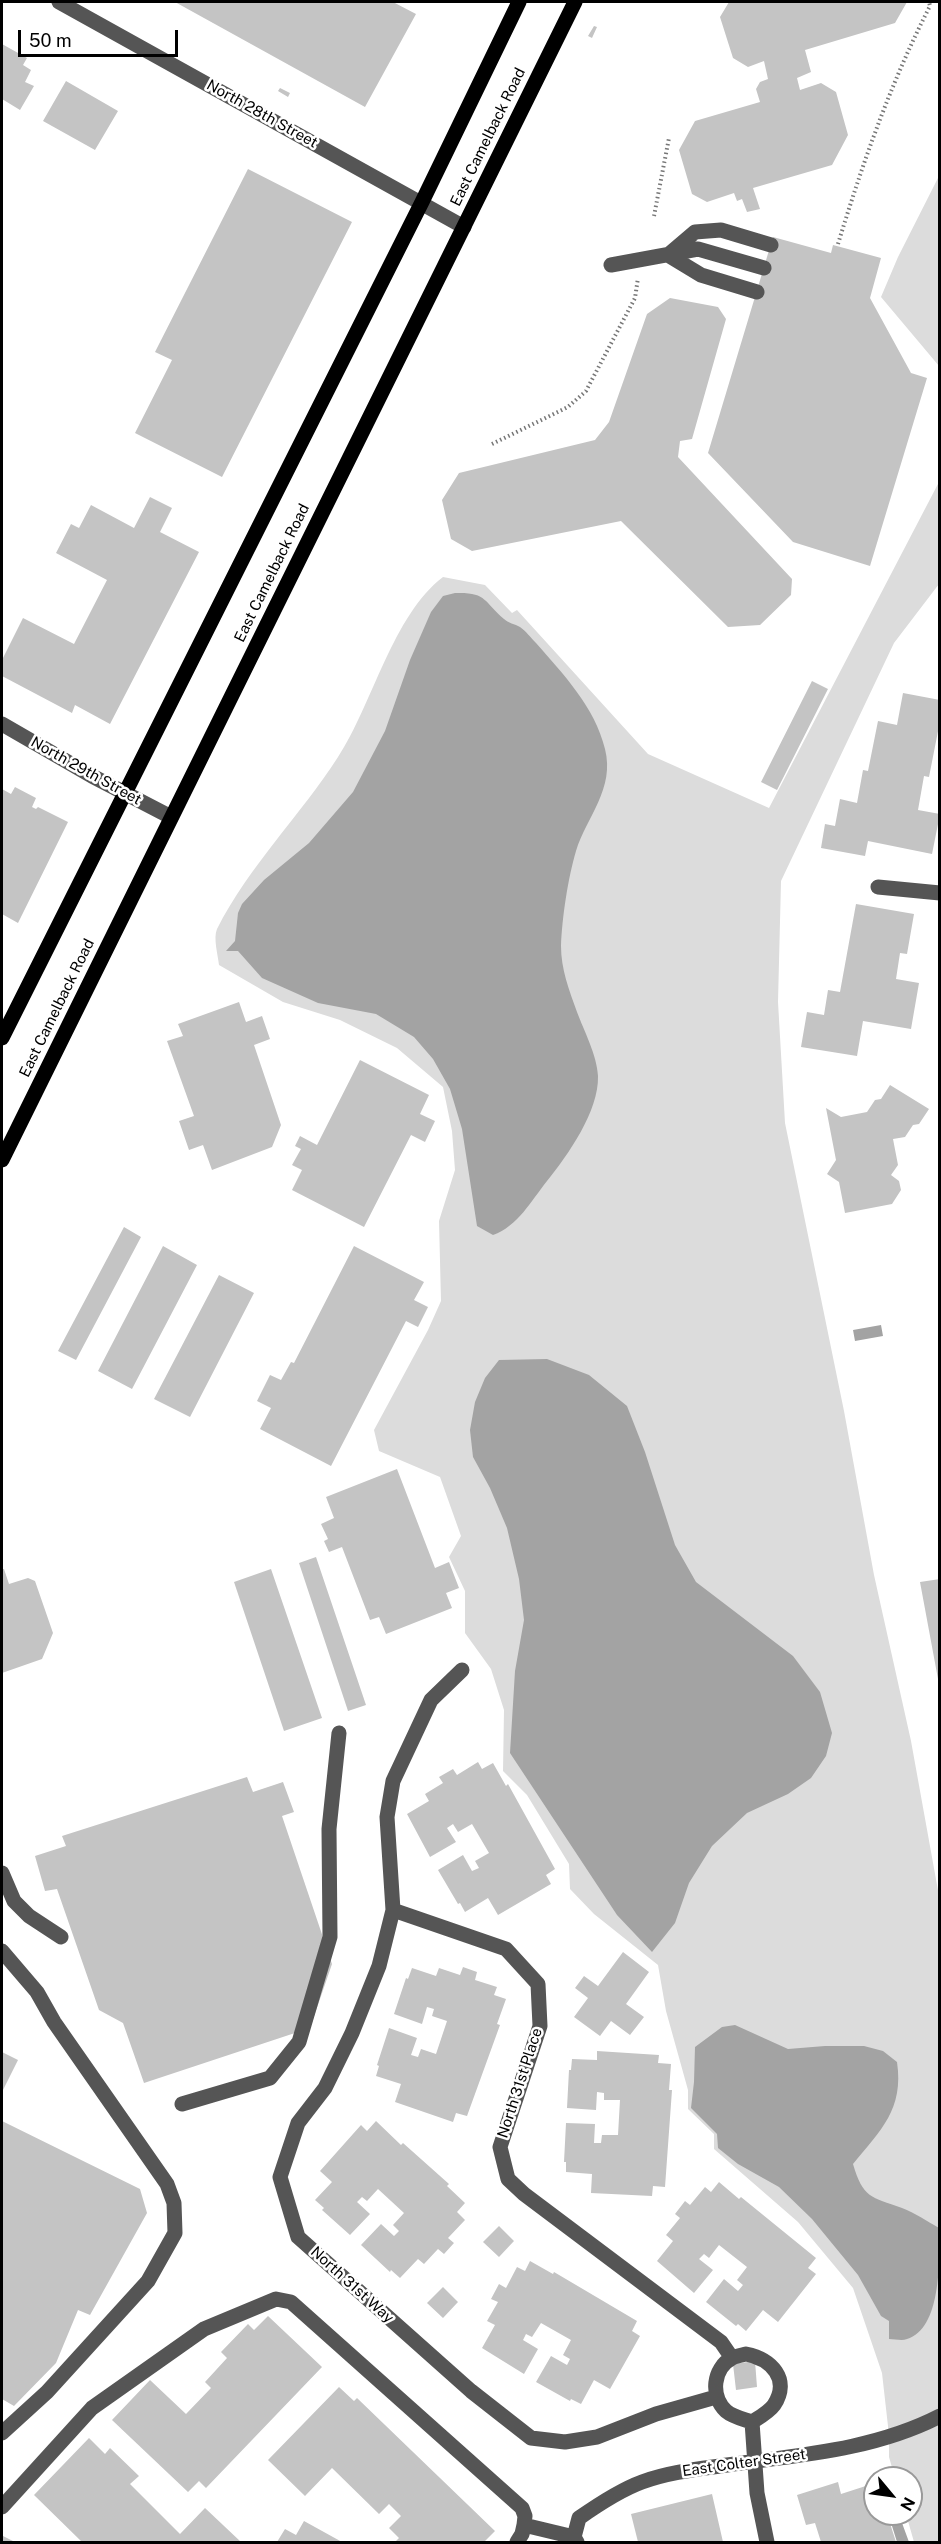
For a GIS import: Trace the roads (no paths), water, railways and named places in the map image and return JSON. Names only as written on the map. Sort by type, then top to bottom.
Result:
[{"type":"main road","name":"East Camelback Road","points":[[2,1038],[422,202],[519,2]]},
{"type":"main road","name":"East Camelback Road","points":[[2,1160],[575,2]]},
{"type":"street","name":"North 28th Street","points":[[59,2],[464,227]]},
{"type":"street","points":[[668,255],[695,232],[721,230],[771,245]]},
{"type":"street","points":[[610,266],[698,249],[764,268]]},
{"type":"street","points":[[668,255],[700,275],[757,292]]},
{"type":"street","name":"North 29th Street","points":[[2,724],[171,817]]},
{"type":"street","points":[[878,887],[939,893]]},
{"type":"street","points":[[393,1910],[387,1817],[393,1781],[431,1700],[462,1670]]},
{"type":"street","points":[[182,2104],[270,2078],[299,2042],[330,1937],[329,1829],[339,1733]]},
{"type":"street","points":[[2,1873],[14,1901],[29,1916],[61,1937]]},
{"type":"street","name":"North 31st Place","points":[[393,1910],[506,1949],[538,1984],[540,2026],[500,2147],[508,2179],[524,2194],[721,2342],[732,2358]]},
{"type":"street","name":"North 31st Way","points":[[393,1910],[379,1966],[352,2033],[325,2088],[298,2123],[280,2177],[298,2237],[471,2391],[531,2438],[565,2442],[597,2437],[656,2414],[716,2397]]},
{"type":"street","points":[[2,1951],[37,1992],[60,2031],[167,2184],[174,2203],[176,2233],[148,2281],[47,2392],[2,2433]]},
{"type":"street","points":[[2,2507],[92,2408],[204,2329],[276,2300],[291,2302],[522,2508],[525,2516],[524,2525],[517,2542]]},
{"type":"street","points":[[746,2354],[760,2357],[771,2364],[778,2375],[780,2386],[773,2406],[752,2422],[733,2416],[724,2409],[716,2397],[716,2378],[723,2365],[732,2358],[746,2354]]},
{"type":"street","name":"East Colter Street","points":[[573,2541],[579,2518],[600,2503],[642,2482],[678,2472],[844,2450],[913,2428],[936,2418]]},
{"type":"street","points":[[752,2422],[757,2493],[767,2542]]},
{"type":"street","points":[[524,2525],[573,2541]]}]
